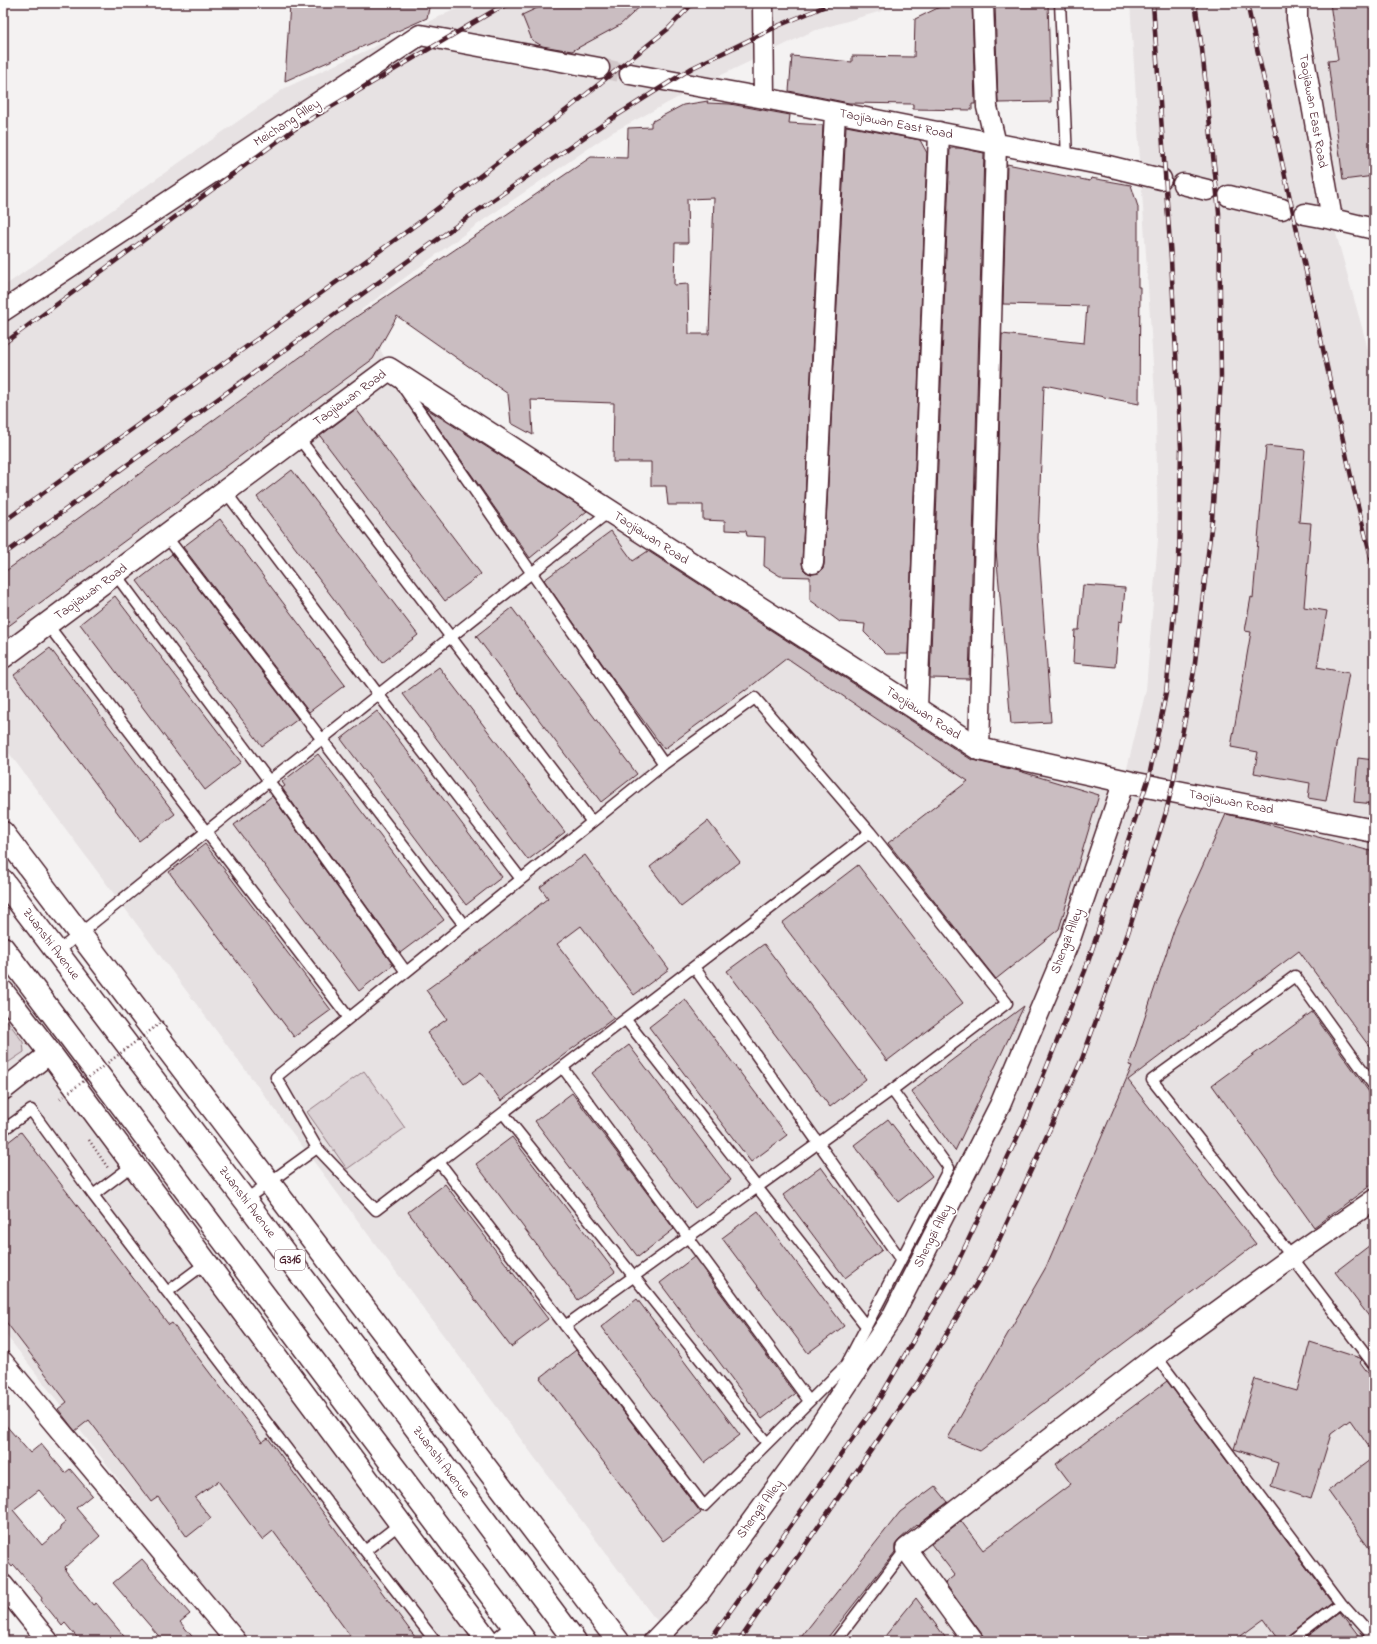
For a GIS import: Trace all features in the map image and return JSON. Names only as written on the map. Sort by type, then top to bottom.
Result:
[{"type":"main road","name":"Taojiawan Road","points":[[3,657],[389,369],[979,749],[1124,781],[1374,831]]},
{"type":"main road","points":[[5,838],[80,933],[618,1641]]},
{"type":"main road","name":"Zuanshi Avenue","points":[[3,881],[245,1200],[575,1641]]},
{"type":"main road","points":[[3,948],[212,1224],[514,1637]]},
{"type":"main road","points":[[3,992],[488,1641]]},
{"type":"main road","points":[[18,1012],[40,996]]},
{"type":"main road","points":[[189,1240],[212,1224]]},
{"type":"street","points":[[763,3],[764,98]]},
{"type":"street","points":[[979,749],[996,144],[987,107],[983,3]]},
{"type":"street","name":"Taojiawan East Road","points":[[1297,3],[1297,19],[1332,219]]},
{"type":"street","name":"Meichang Alley","points":[[3,311],[420,35],[598,68]]},
{"type":"street","name":"Taojiawan East Road","points":[[630,74],[939,132],[1104,165],[1161,179]]},
{"type":"street","points":[[813,563],[835,112]]},
{"type":"street","points":[[917,709],[939,132]]},
{"type":"street","points":[[1183,184],[1207,190]]},
{"type":"street","points":[[1229,196],[1282,208]]},
{"type":"street","points":[[1305,214],[1374,229]]},
{"type":"street","name":"Shengzi Alley","points":[[654,1641],[696,1596],[805,1448],[892,1317],[1000,1105],[1070,939],[1124,781]]},
{"type":"street","points":[[3,1090],[50,1053]]},
{"type":"street","points":[[973,1641],[906,1549],[1156,1356],[1292,1257],[1374,1200]]},
{"type":"street","points":[[3,1362],[236,1641]]},
{"type":"street","points":[[3,1585],[48,1641]]},
{"type":"lane","points":[[1060,3],[1067,158]]},
{"type":"lane","points":[[389,369],[664,764]]},
{"type":"lane","points":[[298,437],[592,822]]},
{"type":"lane","points":[[225,491],[378,694],[521,879]]},
{"type":"lane","points":[[57,952],[378,694],[451,638],[610,511]]},
{"type":"lane","points":[[166,536],[464,925]]},
{"type":"lane","points":[[116,574],[269,781],[406,972]]},
{"type":"lane","points":[[47,624],[349,1018]]},
{"type":"lane","points":[[565,1326],[892,1090],[1007,1003],[870,832],[756,698],[664,764],[276,1077],[317,1148],[376,1210],[870,832]]},
{"type":"lane","points":[[694,967],[901,1260]]},
{"type":"lane","points":[[1374,1086],[1295,976],[1152,1080],[1292,1257],[1374,1365]]},
{"type":"lane","points":[[626,1020],[866,1326]]},
{"type":"lane","points":[[563,1068],[809,1401]]},
{"type":"lane","points":[[439,1162],[704,1506],[846,1365],[949,1168],[892,1090]]},
{"type":"lane","points":[[3,1130],[31,1110],[167,1292],[435,1641]]},
{"type":"lane","points":[[503,1113],[767,1443]]},
{"type":"lane","points":[[245,1200],[317,1148]]},
{"type":"lane","points":[[94,1195],[133,1165]]},
{"type":"lane","points":[[167,1292],[206,1263]]},
{"type":"lane","points":[[1156,1356],[1341,1603],[1374,1640]]},
{"type":"lane","points":[[365,1550],[400,1523]]},
{"type":"lane","points":[[836,1641],[906,1549]]},
{"type":"lane","points":[[1291,1641],[1341,1603]]},
{"type":"path","points":[[60,1099],[163,1021]]},
{"type":"shaded area","points":[[469,3],[909,3],[813,31],[709,81],[611,133],[485,219],[361,310],[390,369],[979,749],[1124,781],[1146,690],[1158,539],[1156,412],[1130,3],[1374,3],[1374,228],[1332,219],[1374,371],[1374,1641],[677,1641],[652,1615],[3,745],[3,287],[285,88]]},
{"type":"shaded area","points":[[3,976],[479,1641],[244,1641],[3,1331]]},
{"type":"shaded area","points":[[3,1015],[23,1042],[24,1052],[3,1066]]},
{"type":"shaded area","points":[[364,1071],[405,1128],[347,1169],[307,1112]]},
{"type":"building","points":[[290,3],[430,3],[427,18],[285,81]]},
{"type":"building","points":[[548,3],[644,3],[620,25],[572,51],[542,46],[532,40],[522,15]]},
{"type":"building","points":[[948,3],[972,3],[975,104],[972,104],[972,110],[913,109],[913,104],[849,103],[789,91],[792,56],[852,62],[852,56],[914,57],[915,19]]},
{"type":"building","points":[[995,3],[1048,3],[1051,102],[998,103]]},
{"type":"building","points":[[1330,3],[1374,3],[1374,176],[1343,180],[1328,61],[1338,60]]},
{"type":"building","points":[[708,101],[707,103],[730,104],[790,115],[789,123],[823,125],[802,562],[803,569],[812,574],[819,573],[823,569],[824,564],[846,126],[920,140],[927,153],[908,654],[886,654],[864,632],[865,624],[840,622],[810,600],[810,577],[780,576],[764,566],[765,537],[747,536],[746,531],[725,530],[725,521],[703,520],[703,505],[668,505],[666,486],[651,486],[651,462],[613,462],[614,403],[531,400],[533,435],[511,423],[508,394],[397,316],[373,359],[3,630],[3,573],[347,323],[591,157],[627,158],[628,128],[651,127],[651,122],[683,105]],"holes":[[[714,198],[709,334],[689,334],[688,284],[674,285],[675,243],[688,243],[687,199]]]},
{"type":"building","points":[[950,148],[960,148],[984,153],[969,679],[930,678]]},
{"type":"building","points":[[1007,164],[1090,181],[1091,178],[1131,185],[1138,207],[1138,287],[1140,287],[1139,404],[1044,385],[1038,538],[1051,722],[1011,724],[996,550],[1002,334],[1084,343],[1087,306],[1003,304]]},
{"type":"building","points":[[424,407],[587,511],[530,558]]},
{"type":"building","points":[[356,409],[481,574],[445,601],[320,436]]},
{"type":"building","points":[[1266,446],[1305,450],[1299,522],[1311,523],[1304,607],[1327,611],[1317,667],[1349,673],[1326,801],[1308,798],[1310,783],[1254,773],[1258,752],[1231,747],[1251,632],[1245,631],[1251,597],[1253,598]]},
{"type":"building","points":[[292,470],[418,635],[382,663],[257,497]]},
{"type":"building","points":[[220,519],[345,685],[309,712],[183,547]]},
{"type":"building","points":[[611,531],[633,561],[648,551],[972,760],[1019,771],[1099,795],[1059,929],[996,979],[888,843],[968,781],[787,658],[745,691],[664,749],[544,580]]},
{"type":"building","points":[[172,554],[298,719],[262,746],[137,581]]},
{"type":"building","points":[[1083,585],[1125,588],[1122,622],[1119,621],[1115,667],[1073,663],[1075,630],[1079,630]]},
{"type":"building","points":[[115,596],[241,762],[205,790],[80,624]]},
{"type":"building","points":[[512,608],[637,774],[601,802],[476,636]]},
{"type":"building","points":[[50,648],[175,814],[139,841],[14,675]]},
{"type":"building","points":[[439,667],[565,832],[528,860],[403,694]]},
{"type":"building","points":[[377,711],[502,877],[466,905],[341,739]]},
{"type":"building","points":[[318,754],[444,920],[400,953],[282,788],[285,786],[282,782]]},
{"type":"building","points":[[1358,758],[1374,760],[1374,804],[1354,802]]},
{"type":"building","points":[[272,796],[393,965],[359,991],[234,825]]},
{"type":"building","points":[[1226,814],[1374,852],[1374,1053],[1299,951],[1128,1080],[1256,1244],[980,1451],[948,1438],[1046,1267],[1132,1066],[1129,1065],[1175,927]]},
{"type":"building","points":[[708,821],[740,862],[681,907],[650,867]]},
{"type":"building","points":[[205,844],[331,1010],[294,1037],[169,872]]},
{"type":"building","points":[[585,855],[669,969],[634,995],[581,926],[557,944],[614,1018],[501,1101],[481,1072],[464,1084],[427,1033],[447,1019],[426,990],[490,944],[548,898],[540,887]]},
{"type":"building","points":[[858,865],[963,1003],[887,1061],[782,923]]},
{"type":"building","points":[[764,944],[866,1079],[830,1107],[727,971]]},
{"type":"building","points":[[685,999],[787,1135],[751,1162],[649,1027]]},
{"type":"building","points":[[1024,1006],[955,1151],[911,1091]]},
{"type":"building","points":[[1312,1012],[1374,1099],[1374,1183],[1314,1227],[1212,1085]]},
{"type":"building","points":[[629,1045],[731,1180],[695,1208],[592,1073]]},
{"type":"building","points":[[572,1093],[674,1229],[638,1257],[535,1121]]},
{"type":"building","points":[[888,1119],[932,1176],[898,1202],[854,1145]]},
{"type":"building","points":[[21,1132],[169,1325],[172,1323],[262,1442],[268,1438],[418,1641],[354,1641],[273,1531],[262,1540],[218,1481],[195,1498],[211,1518],[187,1537],[158,1497],[151,1502],[89,1420],[75,1431],[58,1409],[67,1402],[3,1318],[3,1146]]},
{"type":"building","points":[[512,1137],[615,1272],[578,1300],[476,1164]]},
{"type":"building","points":[[821,1167],[882,1250],[845,1278],[783,1195]]},
{"type":"building","points":[[445,1184],[548,1319],[511,1347],[408,1212]]},
{"type":"building","points":[[758,1211],[844,1326],[808,1353],[722,1238]]},
{"type":"building","points":[[1374,1242],[1374,1323],[1335,1272]]},
{"type":"building","points":[[694,1257],[795,1394],[762,1419],[660,1283]]},
{"type":"building","points":[[637,1299],[740,1435],[704,1463],[601,1327]]},
{"type":"building","points":[[1310,1342],[1360,1358],[1362,1360],[1360,1362],[1374,1381],[1374,1454],[1350,1420],[1331,1434],[1311,1499],[1271,1486],[1278,1463],[1234,1449],[1255,1379],[1297,1391]]},
{"type":"building","points":[[576,1350],[701,1513],[663,1541],[540,1378]]},
{"type":"building","points":[[1167,1381],[1332,1602],[1287,1636],[1285,1641],[1280,1641],[1264,1619],[1234,1641],[987,1641],[945,1583],[955,1575],[931,1544],[961,1521],[983,1550],[1071,1484],[1056,1464]]},
{"type":"building","points":[[3,1422],[30,1453],[41,1444],[65,1473],[70,1469],[92,1495],[76,1508],[100,1536],[65,1567],[65,1570],[93,1605],[96,1603],[128,1641],[80,1641],[65,1623],[62,1626],[41,1600],[42,1598],[14,1565],[12,1567],[3,1556]],"holes":[[[39,1490],[66,1522],[60,1527],[61,1529],[42,1545],[13,1510]]]},
{"type":"building","points":[[1374,1457],[1374,1555],[1328,1491]]},
{"type":"building","points":[[935,1486],[948,1502],[917,1526],[916,1525],[899,1540],[895,1545],[895,1552],[825,1641],[798,1641],[900,1512]]},
{"type":"building","points":[[142,1559],[190,1614],[180,1622],[196,1641],[163,1641],[113,1583]]},
{"type":"building","points":[[916,1598],[948,1641],[881,1641]]},
{"type":"building","points":[[1340,1612],[1362,1641],[1302,1641]]},
{"type":"tunnel","points":[[599,68],[630,74]]},
{"type":"railway","points":[[3,344],[297,127],[495,10],[511,3]]},
{"type":"railway","points":[[3,522],[417,224],[569,108],[668,29],[693,3]]},
{"type":"railway","points":[[3,555],[467,218],[608,121],[692,68],[780,25],[833,3]]},
{"type":"railway","points":[[709,1641],[874,1408],[953,1272],[1026,1119],[1085,971],[1149,777],[1166,693],[1179,563],[1181,448],[1171,259],[1153,3]]},
{"type":"railway","points":[[739,1641],[919,1381],[988,1264],[1082,1059],[1128,933],[1166,812],[1173,783],[1194,671],[1212,520],[1221,378],[1219,213],[1202,49],[1195,3]]},
{"type":"railway","points":[[1247,3],[1354,490],[1374,569]]}]
